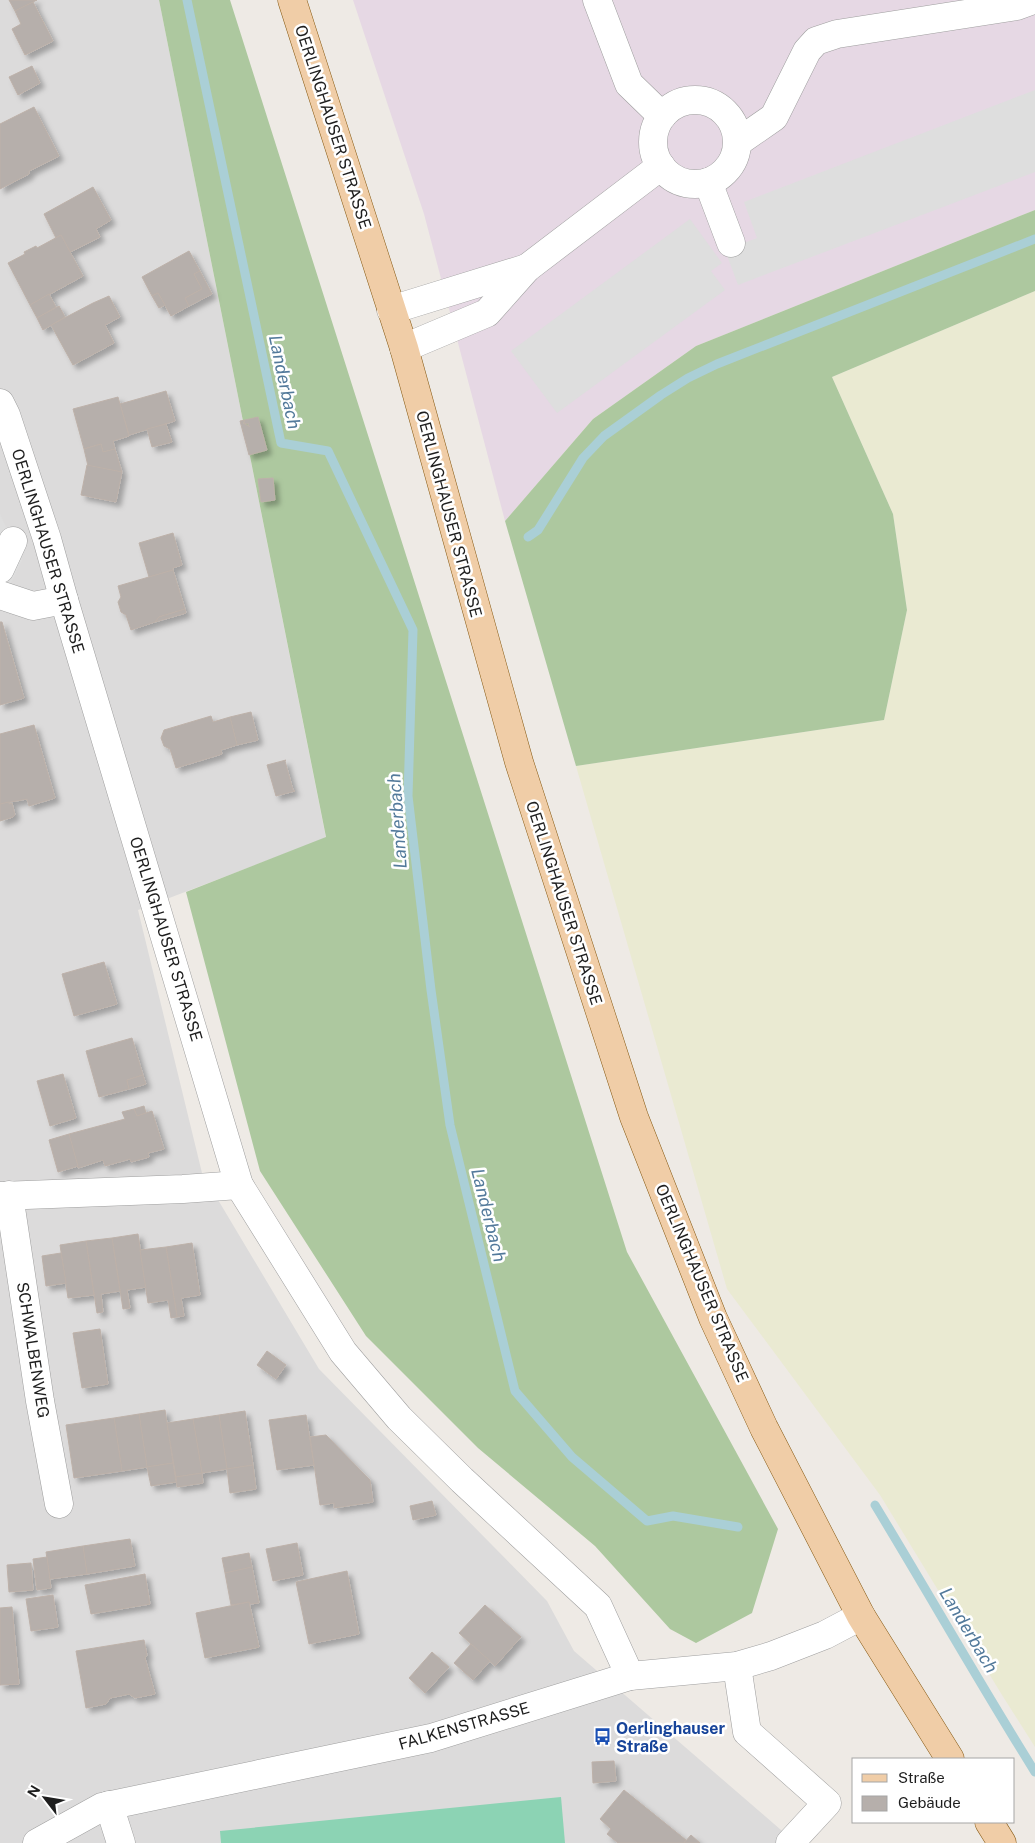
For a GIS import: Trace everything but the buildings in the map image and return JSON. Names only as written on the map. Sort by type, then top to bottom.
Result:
[{"type":"main road","name":"OERLINGHAUSER STRASSE","points":[[292,0],[404,348],[519,762],[634,1117],[713,1318],[764,1428],[861,1616],[949,1758]]},
{"type":"main road","points":[[990,1823],[1002,1843]]},
{"type":"street","points":[[597,0],[629,84],[662,116]]},
{"type":"street","points":[[738,142],[774,118],[807,51],[816,41],[837,34],[1017,6],[1033,0]]},
{"type":"street","points":[[696,99],[710,102],[721,108],[730,117],[736,129],[738,142],[736,156],[720,176],[708,182],[695,184],[682,182],[660,166],[655,154],[653,141],[655,128],[662,116],[672,107],[683,101],[696,99]]},
{"type":"street","points":[[404,348],[487,313],[527,268],[660,166]]},
{"type":"street","points":[[708,182],[731,243]]},
{"type":"street","points":[[391,310],[527,268]]},
{"type":"street","name":"OERLINGHAUSER STRASSE","points":[[0,403],[6,415],[47,539],[238,1184],[342,1352],[400,1418],[462,1480],[598,1606],[630,1676]]},
{"type":"street","points":[[0,569],[13,541]]},
{"type":"street","points":[[0,595],[33,606],[64,600]]},
{"type":"street","name":"SCHWALBENWEG","points":[[59,1504],[4,1195],[182,1189],[238,1184]]},
{"type":"street","name":"FALKENSTRASSE","points":[[37,1843],[109,1805],[431,1738],[630,1676],[737,1666],[771,1656],[825,1635],[861,1616]]},
{"type":"street","points":[[737,1666],[747,1732],[827,1803],[790,1843]]},
{"type":"street","points":[[109,1805],[121,1843]]},
{"type":"shaded area","points":[[0,0],[159,0],[326,838],[138,910],[202,1173],[319,1369],[547,1601],[574,1651],[796,1843],[0,1843]]},
{"type":"shaded area","points":[[353,0],[1035,0],[1035,210],[696,346],[593,419],[505,521],[424,214]]},
{"type":"shaded area","points":[[1035,90],[1035,172],[738,285],[725,250],[757,238],[744,202]]},
{"type":"shaded area","points":[[690,219],[722,263],[711,271],[725,290],[557,413],[511,351]]},
{"type":"shaded area","points":[[0,514],[22,560],[8,590],[0,588]]},
{"type":"green space","points":[[159,0],[230,0],[627,1252],[778,1529],[752,1613],[696,1643],[670,1629],[595,1546],[478,1448],[366,1336],[260,1171],[186,892],[326,837]]},
{"type":"green space","points":[[1035,210],[1035,291],[832,377],[893,514],[907,610],[884,720],[576,766],[505,521],[593,419],[696,346]]},
{"type":"green space","points":[[1035,291],[1035,1747],[880,1495],[727,1289],[576,766],[884,720],[907,610],[893,514],[832,377]]},
{"type":"green space","points":[[561,1797],[565,1843],[221,1843],[220,1831]]},
{"type":"waterway","name":"Landerbach","points":[[187,0],[281,443],[328,451],[413,630],[408,796],[431,990],[450,1125],[515,1391],[572,1457],[647,1521],[673,1516],[738,1527]]},
{"type":"waterway","points":[[528,537],[538,530],[583,458],[604,436],[688,378],[717,364],[1035,239]]},
{"type":"waterway","name":"Landerbach","points":[[875,1505],[1035,1772]]},
{"type":"place","name":"Oerlinghauser Straße","points":[[602,1737]]}]
